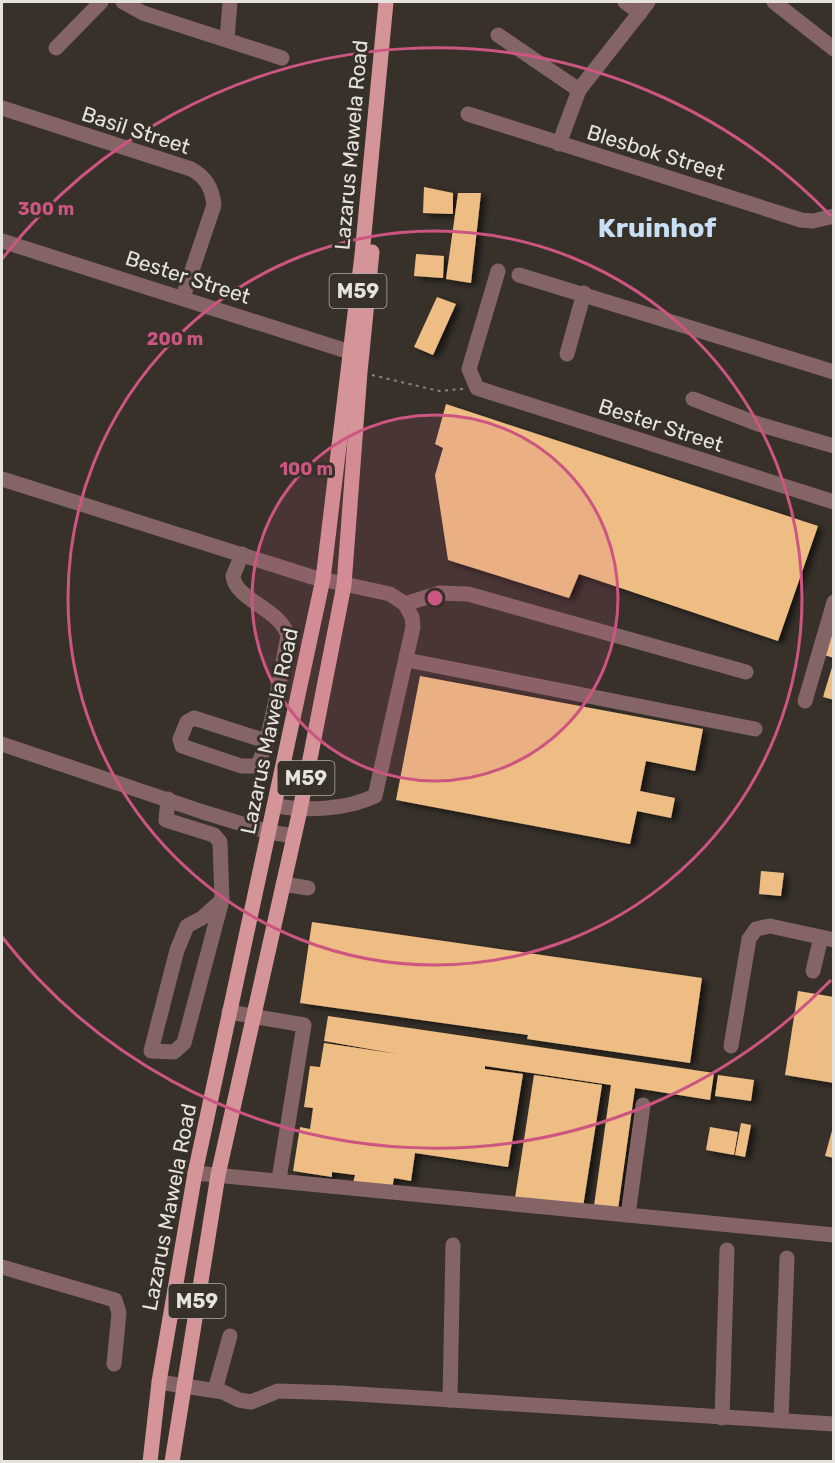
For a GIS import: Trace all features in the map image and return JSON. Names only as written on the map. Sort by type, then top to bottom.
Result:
[{"type":"main road","name":"Lazarus Mawela Road","points":[[172,1461],[218,1176],[300,810],[344,585],[360,372],[356,353],[386,2]]},
{"type":"main road","name":"Lazarus Mawela Road","points":[[150,1461],[159,1382],[195,1173],[323,579],[356,353],[396,2]]},
{"type":"street","points":[[56,48],[101,2]]},
{"type":"street","points":[[123,2],[143,13],[282,58]]},
{"type":"street","points":[[227,39],[230,2]]},
{"type":"street","points":[[559,144],[579,90],[644,7],[625,2]]},
{"type":"street","points":[[774,2],[834,48]]},
{"type":"street","points":[[498,35],[579,90]]},
{"type":"street","name":"Basil Street","points":[[2,108],[191,170],[203,177],[211,190],[214,205],[183,297]]},
{"type":"street","name":"Blesbok Street","points":[[468,114],[801,220],[834,216]]},
{"type":"street","name":"Bester Street","points":[[2,241],[356,353]]},
{"type":"street","points":[[477,388],[469,369],[498,271]]},
{"type":"street","points":[[519,275],[584,293],[834,372]]},
{"type":"street","points":[[567,354],[584,293]]},
{"type":"street","name":"Bester Street","points":[[477,388],[834,502]]},
{"type":"street","points":[[693,399],[767,427],[834,446]]},
{"type":"street","points":[[2,479],[323,579],[390,594],[405,604],[412,617],[413,627],[375,796],[356,803],[300,810],[274,806]]},
{"type":"street","points":[[242,554],[233,576],[236,586],[283,623],[288,636],[266,741],[261,761],[250,767],[182,746],[180,739],[187,722],[194,718],[266,741]]},
{"type":"street","points":[[405,604],[440,593],[468,594],[746,672]]},
{"type":"street","points":[[805,701],[834,602]]},
{"type":"street","points":[[407,660],[755,729]]},
{"type":"street","points":[[2,744],[269,832],[294,836]]},
{"type":"street","points":[[168,799],[166,820],[214,835],[220,842],[222,900],[184,1043],[174,1052],[151,1051],[177,950],[188,926],[202,918],[222,900]]},
{"type":"street","points":[[283,884],[308,888]]},
{"type":"street","points":[[732,1046],[749,939],[756,929],[770,926],[827,939],[813,971]]},
{"type":"street","points":[[229,1012],[304,1025],[279,1179]]},
{"type":"street","points":[[628,1215],[643,1105]]},
{"type":"street","points":[[195,1173],[279,1179],[834,1235]]},
{"type":"street","points":[[450,1400],[453,1245]]},
{"type":"street","points":[[722,1418],[727,1250]]},
{"type":"street","points":[[781,1421],[787,1258]]},
{"type":"street","points":[[2,1267],[115,1300],[119,1313],[114,1364]]},
{"type":"street","points":[[216,1390],[230,1335]]},
{"type":"street","points":[[159,1382],[216,1390],[239,1400],[251,1402],[278,1391],[834,1424]]},
{"type":"path","points":[[360,372],[439,390],[477,388]]},
{"type":"building","points":[[424,187],[453,193],[453,214],[423,213]]},
{"type":"building","points":[[458,193],[481,193],[471,283],[446,279]]},
{"type":"building","points":[[416,254],[444,256],[443,278],[414,276]]},
{"type":"building","points":[[437,297],[456,304],[433,355],[414,347]]},
{"type":"building","points":[[446,404],[818,526],[778,641],[579,574],[569,598],[448,560],[435,475],[443,448],[435,444]]},
{"type":"building","points":[[834,628],[834,658],[824,655]]},
{"type":"building","points":[[834,664],[834,700],[823,697]]},
{"type":"building","points":[[420,676],[703,729],[695,771],[646,761],[640,791],[675,798],[671,818],[637,811],[630,844],[396,800]]},
{"type":"building","points":[[761,871],[784,873],[781,896],[759,894]]},
{"type":"building","points":[[312,922],[702,978],[690,1063],[527,1039],[528,1035],[300,1003]]},
{"type":"building","points":[[798,991],[834,997],[834,1083],[785,1075]]},
{"type":"building","points":[[328,1016],[714,1073],[710,1100],[635,1088],[618,1209],[594,1206],[611,1085],[485,1066],[485,1069],[523,1074],[508,1167],[415,1153],[411,1181],[394,1178],[392,1189],[353,1183],[355,1175],[332,1172],[332,1177],[293,1171],[300,1127],[310,1129],[313,1108],[304,1107],[310,1066],[320,1067],[324,1043],[398,1054],[324,1041]]},
{"type":"building","points":[[534,1075],[602,1085],[583,1207],[515,1198]]},
{"type":"building","points":[[718,1075],[754,1080],[751,1101],[715,1096]]},
{"type":"building","points":[[741,1123],[751,1125],[745,1157],[735,1155]]},
{"type":"building","points":[[710,1127],[738,1132],[734,1155],[706,1150]]},
{"type":"building","points":[[834,1127],[834,1158],[825,1156]]},
{"type":"district","name":"Kruinhof","points":[[657,228]]}]
